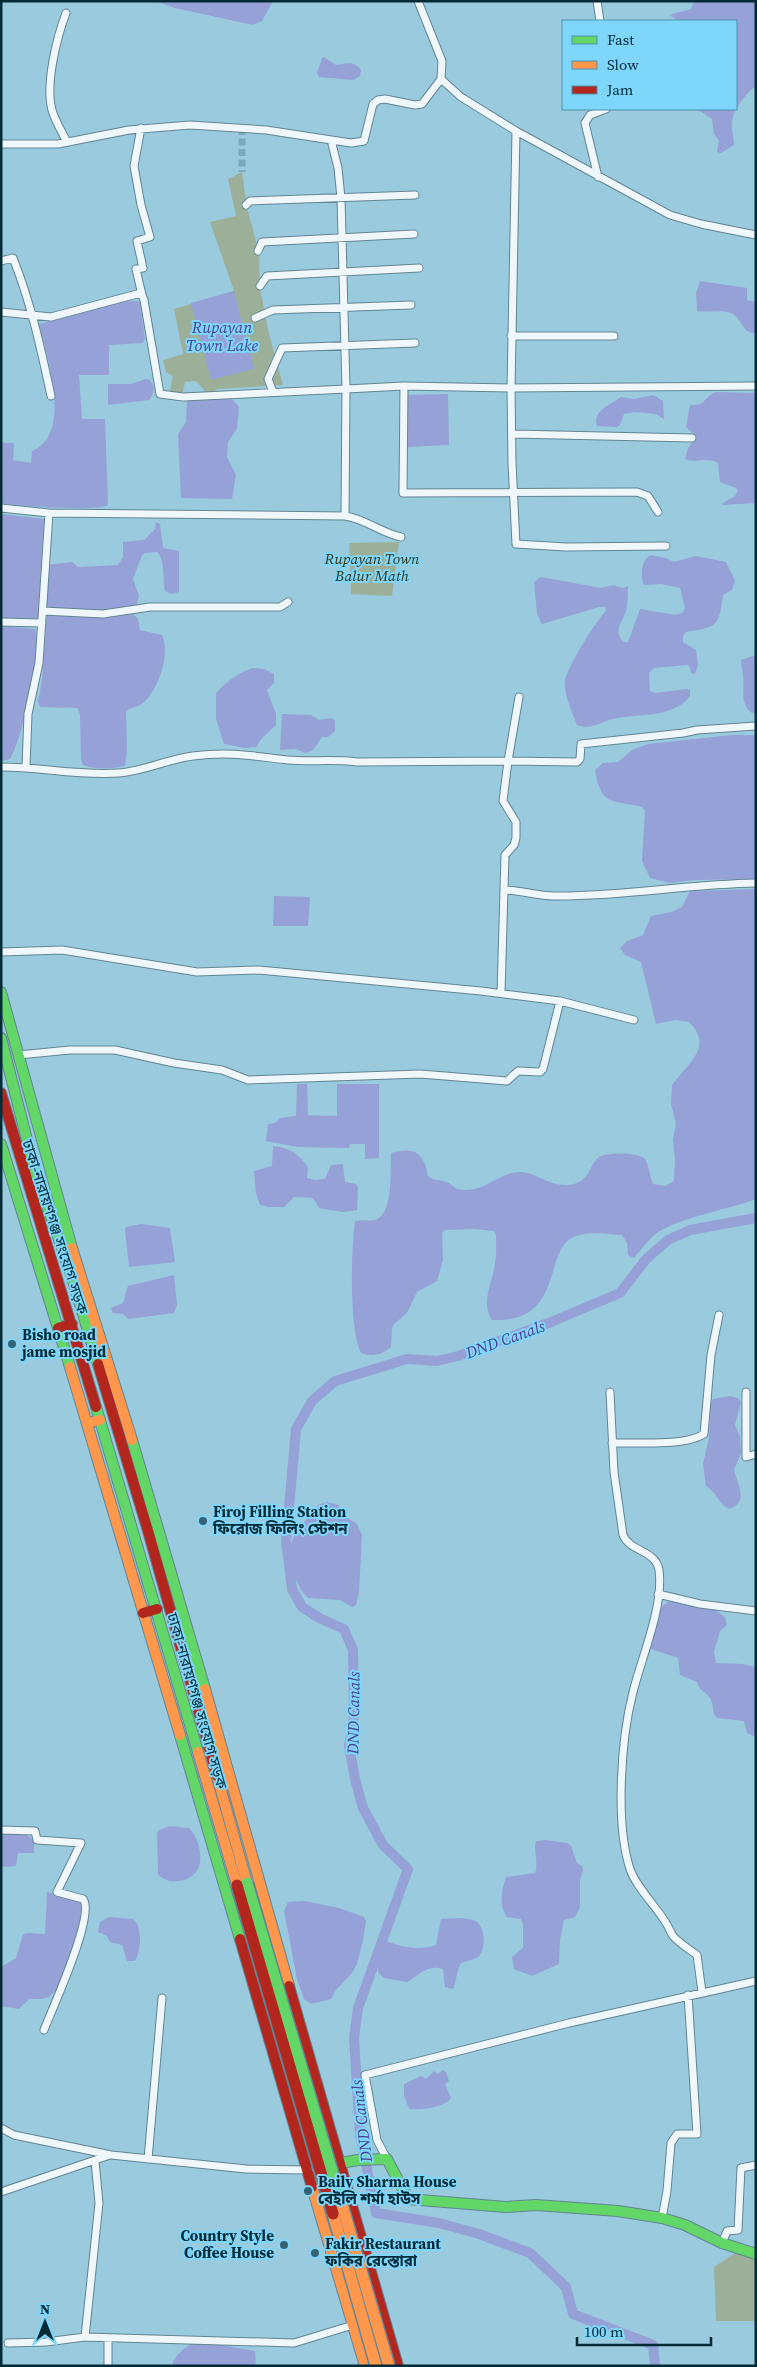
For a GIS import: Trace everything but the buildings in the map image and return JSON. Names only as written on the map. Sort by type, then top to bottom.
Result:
[{"type":"main road","points":[[1,992],[60,1226]]},
{"type":"main road","name":"ঢাকা-নারায়ণগঞ্জ সংযোগ সড়ক","points":[[1,1038],[35,1171],[60,1226],[71,1274],[105,1369],[242,1842],[242,1884],[376,2366]]},
{"type":"main road","name":"ঢাকা-নারায়ণগঞ্জ সংযোগ সড়ক","points":[[1,1092],[18,1154],[72,1324],[157,1609],[226,1847],[242,1884],[389,2366]]},
{"type":"main road","points":[[1,1144],[88,1423],[365,2366]]},
{"type":"main road","points":[[58,1328],[72,1324]]},
{"type":"main road","points":[[88,1423],[100,1420]]},
{"type":"main road","points":[[143,1613],[157,1609]]},
{"type":"main road","points":[[242,1842],[340,2163],[398,2366]]},
{"type":"main road","points":[[213,1850],[226,1847]]},
{"type":"main road","points":[[308,2170],[358,2160],[382,2160],[408,2199],[506,2207],[536,2205],[618,2211],[662,2218],[685,2225],[722,2243],[756,2254]]},
{"type":"street","points":[[1,144],[36,145],[67,142],[141,128],[190,125],[266,130],[351,143],[364,141],[373,104],[378,100],[385,99],[415,105],[422,104],[441,79],[442,61],[418,1]]},
{"type":"street","points":[[597,1],[600,20]]},
{"type":"street","points":[[66,13],[54,63],[50,97],[52,110],[67,142]]},
{"type":"street","points":[[441,79],[461,97],[516,131],[598,178],[670,215],[701,224],[756,235]]},
{"type":"street","points":[[598,178],[585,123],[590,115],[603,110]]},
{"type":"street","points":[[141,128],[134,166],[141,205],[150,237],[137,241],[143,268],[136,270],[146,307],[160,394],[183,398],[404,386],[511,388],[756,386]]},
{"type":"street","points":[[516,131],[511,336],[516,544],[666,546]]},
{"type":"street","points":[[331,140],[338,168],[341,198],[346,345],[345,516]]},
{"type":"street","points":[[248,203],[416,195]]},
{"type":"street","points":[[258,251],[262,242],[414,234]]},
{"type":"street","points":[[1,261],[13,258],[33,315],[51,396]]},
{"type":"street","points":[[260,286],[267,276],[419,268]]},
{"type":"street","points":[[1,312],[51,316],[128,295],[142,296]]},
{"type":"street","points":[[255,318],[273,310],[411,305]]},
{"type":"street","points":[[511,336],[614,336]]},
{"type":"street","points":[[273,392],[268,379],[282,348],[415,343]]},
{"type":"street","points":[[404,386],[403,493],[637,492],[648,496],[658,512]]},
{"type":"street","points":[[512,434],[692,438]]},
{"type":"street","points":[[1,508],[49,513],[345,516],[358,518],[383,532],[401,537]]},
{"type":"street","points":[[26,767],[28,714],[37,681],[49,513]]},
{"type":"street","points":[[43,611],[103,614],[150,607],[280,607],[288,602]]},
{"type":"street","points":[[1,622],[42,623]]},
{"type":"street","points":[[500,994],[505,855],[514,845],[516,838],[516,822],[503,801],[519,697]]},
{"type":"street","points":[[1,767],[26,767],[58,773],[118,773],[134,771],[184,757],[235,753],[289,760],[337,759],[356,762],[508,760],[577,762],[580,760],[581,744],[697,730],[756,726]]},
{"type":"street","points":[[504,890],[566,896],[626,893],[720,883],[756,882]]},
{"type":"street","points":[[1,952],[62,950],[197,972],[267,970],[500,994],[560,1002],[634,1020]]},
{"type":"street","points":[[18,1055],[70,1050],[115,1050],[174,1063],[222,1070],[248,1080],[420,1074],[507,1081],[518,1071],[540,1072],[543,1069],[560,1002]]},
{"type":"street","points":[[612,1443],[677,1441],[697,1438],[704,1434],[711,1355],[719,1315]]},
{"type":"street","points":[[610,1392],[612,1443],[623,1535],[626,1543],[654,1559],[659,1568],[658,1594],[627,1720],[622,1771],[625,1844],[631,1871],[672,1935],[682,1945],[697,1955],[702,1992]]},
{"type":"street","points":[[746,1392],[746,1458],[756,1454]]},
{"type":"street","points":[[658,1594],[700,1604],[756,1611]]},
{"type":"street","points":[[1,1830],[35,1830],[37,1840],[81,1844],[57,1892],[83,1899],[86,1906],[76,1952],[44,2030]]},
{"type":"street","points":[[382,2160],[365,2075],[688,1995],[756,1981]]},
{"type":"street","points":[[662,2218],[667,2191],[671,2143],[677,2134],[697,2134],[688,1995]]},
{"type":"street","points":[[148,2159],[162,1998]]},
{"type":"street","points":[[1,2128],[14,2135],[111,2155],[246,2169],[308,2170]]},
{"type":"street","points":[[1,2192],[111,2155]]},
{"type":"street","points":[[85,2337],[99,2203],[95,2161]]},
{"type":"street","points":[[722,2243],[727,2231],[738,2230],[741,2168],[756,2165]]},
{"type":"street","points":[[8,2343],[46,2342],[85,2337],[294,2343],[353,2325]]},
{"type":"street","points":[[108,2338],[108,2366]]},
{"type":"green space","points":[[242,172],[247,208],[259,252],[260,288],[268,330],[283,385],[218,389],[205,396],[204,390],[196,381],[185,382],[182,397],[169,397],[173,376],[166,372],[163,360],[183,354],[174,309],[234,291],[210,222],[236,216],[228,179]]},
{"type":"green space","name":"Rupayan Town Balur Math","points":[[399,542],[392,596],[351,594],[349,543]]},
{"type":"green space","points":[[735,2253],[756,2260],[756,2321],[716,2321],[714,2267]]},
{"type":"water","points":[[155,1],[273,1],[262,21],[253,25],[175,8]]},
{"type":"water","points":[[694,1],[756,1],[756,86],[744,97],[737,107],[737,20],[677,20],[669,15],[691,9]]},
{"type":"water","points":[[324,57],[336,65],[349,63],[355,65],[361,70],[360,76],[354,80],[319,77],[317,73]]},
{"type":"water","points":[[698,110],[736,110],[732,125],[734,145],[721,153],[717,152],[719,141],[714,134],[712,119]]},
{"type":"water","points":[[700,281],[747,288],[747,300],[756,302],[756,333],[751,333],[745,329],[733,314],[720,311],[697,311],[696,293]]},
{"type":"water","name":"Rupayan Town Lake","points":[[234,291],[254,369],[211,380],[191,303]]},
{"type":"water","points":[[125,301],[138,301],[140,303],[145,339],[143,343],[109,345],[109,375],[79,375],[82,419],[105,419],[108,505],[74,508],[1,503],[1,443],[14,443],[13,460],[31,463],[32,451],[44,442],[52,429],[54,393],[39,324]]},
{"type":"water","points":[[146,379],[150,380],[154,388],[149,400],[108,405],[108,384],[131,384]]},
{"type":"water","points":[[716,392],[756,393],[756,503],[722,505],[735,496],[738,491],[736,488],[720,482],[718,463],[709,460],[693,461],[685,459],[688,448],[697,437],[686,427],[690,405],[702,403]]},
{"type":"water","points":[[448,394],[449,445],[408,447],[406,395]]},
{"type":"water","points":[[653,395],[663,401],[664,419],[656,414],[634,412],[624,414],[620,425],[617,427],[597,426],[597,416],[603,408],[621,397],[634,399]]},
{"type":"water","points":[[216,397],[233,400],[239,407],[237,428],[228,442],[227,457],[236,475],[232,499],[181,498],[178,434],[186,422],[187,401]]},
{"type":"water","points":[[1,514],[44,519],[38,618],[1,619]]},
{"type":"water","points":[[156,522],[160,524],[163,548],[179,551],[179,592],[171,594],[165,591],[163,565],[160,556],[157,552],[145,553],[142,555],[133,579],[139,596],[136,607],[113,611],[46,608],[47,565],[72,562],[78,567],[118,565],[123,557],[123,542],[144,540],[155,529]]},
{"type":"water","points":[[651,555],[674,562],[696,556],[726,562],[735,581],[732,590],[723,595],[720,614],[714,624],[704,629],[686,632],[683,636],[683,642],[696,650],[698,665],[695,674],[691,673],[690,667],[687,665],[654,668],[649,673],[650,691],[655,693],[687,689],[690,690],[690,696],[684,703],[667,711],[612,719],[588,727],[577,725],[567,698],[565,681],[583,644],[606,611],[605,607],[599,607],[542,624],[537,614],[534,582],[541,577],[601,588],[613,585],[623,588],[628,586],[627,608],[618,630],[623,642],[628,642],[640,609],[676,615],[682,613],[685,608],[680,588],[661,584],[644,585],[642,568],[645,560]]},
{"type":"water","points":[[132,613],[138,619],[140,630],[162,635],[165,652],[162,671],[154,690],[143,703],[126,712],[127,749],[125,766],[114,768],[88,767],[83,765],[81,759],[80,714],[77,708],[40,707],[38,702],[42,680],[47,614],[105,618]]},
{"type":"water","points":[[1,626],[35,629],[37,639],[34,673],[20,734],[10,759],[1,761]]},
{"type":"water","points":[[756,655],[756,713],[752,713],[744,701],[741,660]]},
{"type":"water","points":[[253,668],[264,669],[274,674],[274,683],[267,690],[276,714],[276,725],[262,738],[256,747],[245,748],[224,744],[216,719],[216,693],[233,678]]},
{"type":"water","points":[[282,714],[311,715],[319,720],[332,718],[335,721],[335,731],[328,737],[322,737],[313,750],[306,753],[295,749],[280,750]]},
{"type":"water","points":[[732,735],[756,735],[756,879],[695,880],[670,883],[650,878],[642,861],[645,811],[642,807],[615,802],[605,796],[601,790],[595,770],[603,763],[618,762],[632,750],[648,744]]},
{"type":"water","points":[[756,889],[756,1199],[701,1215],[661,1230],[652,1237],[634,1258],[628,1255],[627,1243],[622,1235],[593,1233],[576,1236],[565,1243],[542,1298],[532,1310],[516,1318],[492,1320],[487,1306],[496,1256],[496,1235],[494,1231],[475,1229],[446,1230],[442,1233],[443,1260],[437,1281],[417,1292],[407,1313],[394,1324],[391,1347],[377,1355],[361,1353],[354,1327],[352,1289],[355,1221],[375,1220],[381,1216],[385,1209],[390,1190],[391,1153],[406,1150],[417,1153],[424,1162],[430,1178],[449,1183],[458,1189],[467,1190],[476,1189],[506,1175],[522,1172],[561,1185],[577,1183],[587,1175],[598,1158],[614,1154],[636,1155],[645,1159],[653,1184],[665,1186],[674,1181],[675,1159],[673,1140],[676,1124],[671,1104],[672,1085],[696,1055],[699,1048],[699,1040],[696,1031],[689,1022],[676,1020],[656,1024],[641,962],[625,955],[620,948],[627,941],[643,935],[651,916],[671,912],[682,907],[690,891]]},
{"type":"water","points":[[274,896],[310,897],[308,926],[273,926]]},
{"type":"water","points":[[297,1084],[307,1084],[308,1115],[337,1116],[337,1084],[379,1084],[379,1158],[365,1159],[365,1144],[350,1144],[349,1148],[298,1147],[266,1141],[268,1124],[275,1123],[280,1118],[296,1116]]},
{"type":"water","points":[[273,1146],[289,1150],[301,1158],[308,1167],[307,1178],[315,1180],[325,1179],[331,1165],[343,1164],[345,1182],[356,1184],[358,1188],[357,1210],[343,1212],[319,1208],[313,1198],[294,1197],[284,1207],[260,1205],[256,1193],[254,1171],[272,1166]]},
{"type":"water","points":[[141,1224],[170,1228],[175,1262],[129,1267],[125,1230],[126,1227]]},
{"type":"water","points":[[174,1275],[177,1305],[174,1313],[129,1319],[123,1314],[113,1313],[111,1308],[123,1303],[128,1286]]},
{"type":"water","points":[[730,1396],[738,1398],[741,1402],[735,1425],[740,1437],[741,1453],[734,1470],[741,1497],[735,1506],[729,1509],[706,1486],[703,1464],[709,1438],[711,1403],[713,1399]]},
{"type":"water","points":[[327,1502],[339,1505],[341,1513],[357,1524],[362,1535],[359,1592],[356,1605],[352,1607],[340,1600],[308,1598],[298,1584],[292,1566],[291,1548],[296,1532],[318,1505]]},
{"type":"water","points":[[669,1601],[715,1610],[725,1617],[727,1625],[720,1631],[714,1652],[716,1663],[743,1664],[756,1667],[756,1737],[747,1733],[744,1721],[717,1718],[710,1698],[697,1682],[680,1675],[678,1658],[651,1649],[660,1608]]},
{"type":"water","points":[[170,1826],[189,1828],[196,1837],[200,1849],[199,1867],[196,1872],[192,1876],[177,1881],[166,1880],[158,1874],[157,1833],[159,1830]]},
{"type":"water","points":[[1,1834],[19,1834],[31,1838],[34,1841],[34,1853],[18,1853],[16,1866],[1,1867]]},
{"type":"water","points":[[546,1840],[567,1843],[571,1846],[577,1863],[582,1866],[580,1907],[575,1917],[564,1920],[560,1940],[559,1964],[532,1976],[514,1969],[512,1957],[523,1948],[523,1924],[521,1919],[507,1917],[504,1912],[502,1907],[503,1887],[506,1877],[535,1873],[536,1841]]},
{"type":"water","points":[[47,1892],[82,1900],[82,1920],[69,1965],[57,1989],[49,1997],[29,1999],[19,2009],[1,2006],[1,1967],[16,1958],[23,1934],[45,1934]]},
{"type":"water","points":[[304,1901],[339,1908],[364,1917],[366,1921],[357,1964],[352,1973],[336,1990],[331,1999],[311,2004],[304,1999],[297,1979],[284,1911],[288,1902]]},
{"type":"water","points":[[109,1917],[133,1919],[136,1923],[140,1939],[139,1951],[135,1961],[127,1961],[122,1945],[110,1942],[107,1936],[98,1932],[100,1922]]},
{"type":"water","points":[[462,1918],[474,1920],[480,1925],[484,1943],[479,1956],[461,1963],[453,1989],[445,1987],[443,1969],[428,1969],[407,1982],[384,1978],[378,1972],[378,1962],[384,1940],[397,1945],[429,1947],[436,1945],[441,1919]]},
{"type":"water","points":[[443,2070],[446,2072],[449,2081],[445,2084],[451,2098],[438,2106],[426,2109],[409,2109],[404,2095],[404,2084],[421,2076],[426,2079],[434,2071],[438,2074]]},
{"type":"water","points":[[192,2343],[216,2344],[255,2351],[256,2366],[172,2366],[177,2355]]},
{"type":"waterway","name":"DND Canals","points":[[655,2366],[653,2345],[573,2314],[566,2287],[530,2253],[479,2234],[439,2223],[376,2213],[360,2135],[354,2038],[358,2008],[408,1869],[383,1845],[363,1808],[355,1779],[349,1746],[354,1716],[353,1650],[344,1629],[321,1619],[302,1607],[292,1589],[286,1541],[296,1429],[312,1401],[335,1381],[407,1359],[437,1361],[458,1356],[551,1322],[620,1293],[646,1259],[668,1240],[690,1230],[756,1218]]},
{"type":"tunnel","points":[[242,128],[242,172]]},
{"type":"traffic: fast","points":[[1,992],[72,1248]]},
{"type":"traffic: fast","points":[[1,1038],[35,1171],[71,1274],[98,1364]]},
{"type":"traffic: fast","points":[[1,1144],[70,1367]]},
{"type":"traffic: fast","points":[[96,1407],[198,1752]]},
{"type":"traffic: fast","points":[[132,1440],[205,1689]]},
{"type":"traffic: fast","points":[[180,1735],[240,1939]]},
{"type":"traffic: fast","points":[[247,1883],[343,2208]]},
{"type":"traffic: fast","points":[[334,2164],[358,2160],[387,2159],[408,2199],[506,2207],[536,2205],[618,2211],[662,2218],[685,2225],[722,2243],[756,2254]]},
{"type":"traffic: slow","points":[[72,1248],[132,1440]]},
{"type":"traffic: slow","points":[[70,1367],[180,1735]]},
{"type":"traffic: slow","points":[[88,1423],[100,1420]]},
{"type":"traffic: slow","points":[[205,1689],[289,1986]]},
{"type":"traffic: slow","points":[[198,1752],[237,1885]]},
{"type":"traffic: slow","points":[[217,1776],[247,1883]]},
{"type":"traffic: slow","points":[[312,2187],[365,2366]]},
{"type":"traffic: slow","points":[[343,2208],[389,2366]]},
{"type":"traffic: slow","points":[[333,2214],[376,2366]]},
{"type":"traffic: jam","points":[[1,1093],[96,1407]]},
{"type":"traffic: jam","points":[[58,1328],[72,1324]]},
{"type":"traffic: jam","points":[[98,1364],[148,1531],[217,1776]]},
{"type":"traffic: jam","points":[[143,1613],[157,1609]]},
{"type":"traffic: jam","points":[[237,1885],[333,2214]]},
{"type":"traffic: jam","points":[[240,1939],[312,2187]]},
{"type":"traffic: jam","points":[[289,1986],[398,2366]]},
{"type":"place","name":"Bisho road jame mosjid","points":[[12,1344]]},
{"type":"place","name":"Firoj Filling Station ফিরোজ ফিলিং স্টেশন","points":[[203,1521]]},
{"type":"place","name":"Baily Sharma House বেইলি শর্মা হাউস","points":[[308,2191]]},
{"type":"place","name":"Country Style Coffee House","points":[[284,2245]]},
{"type":"place","name":"Fakir Restaurant ফকির রেস্তোরা","points":[[315,2253]]}]
